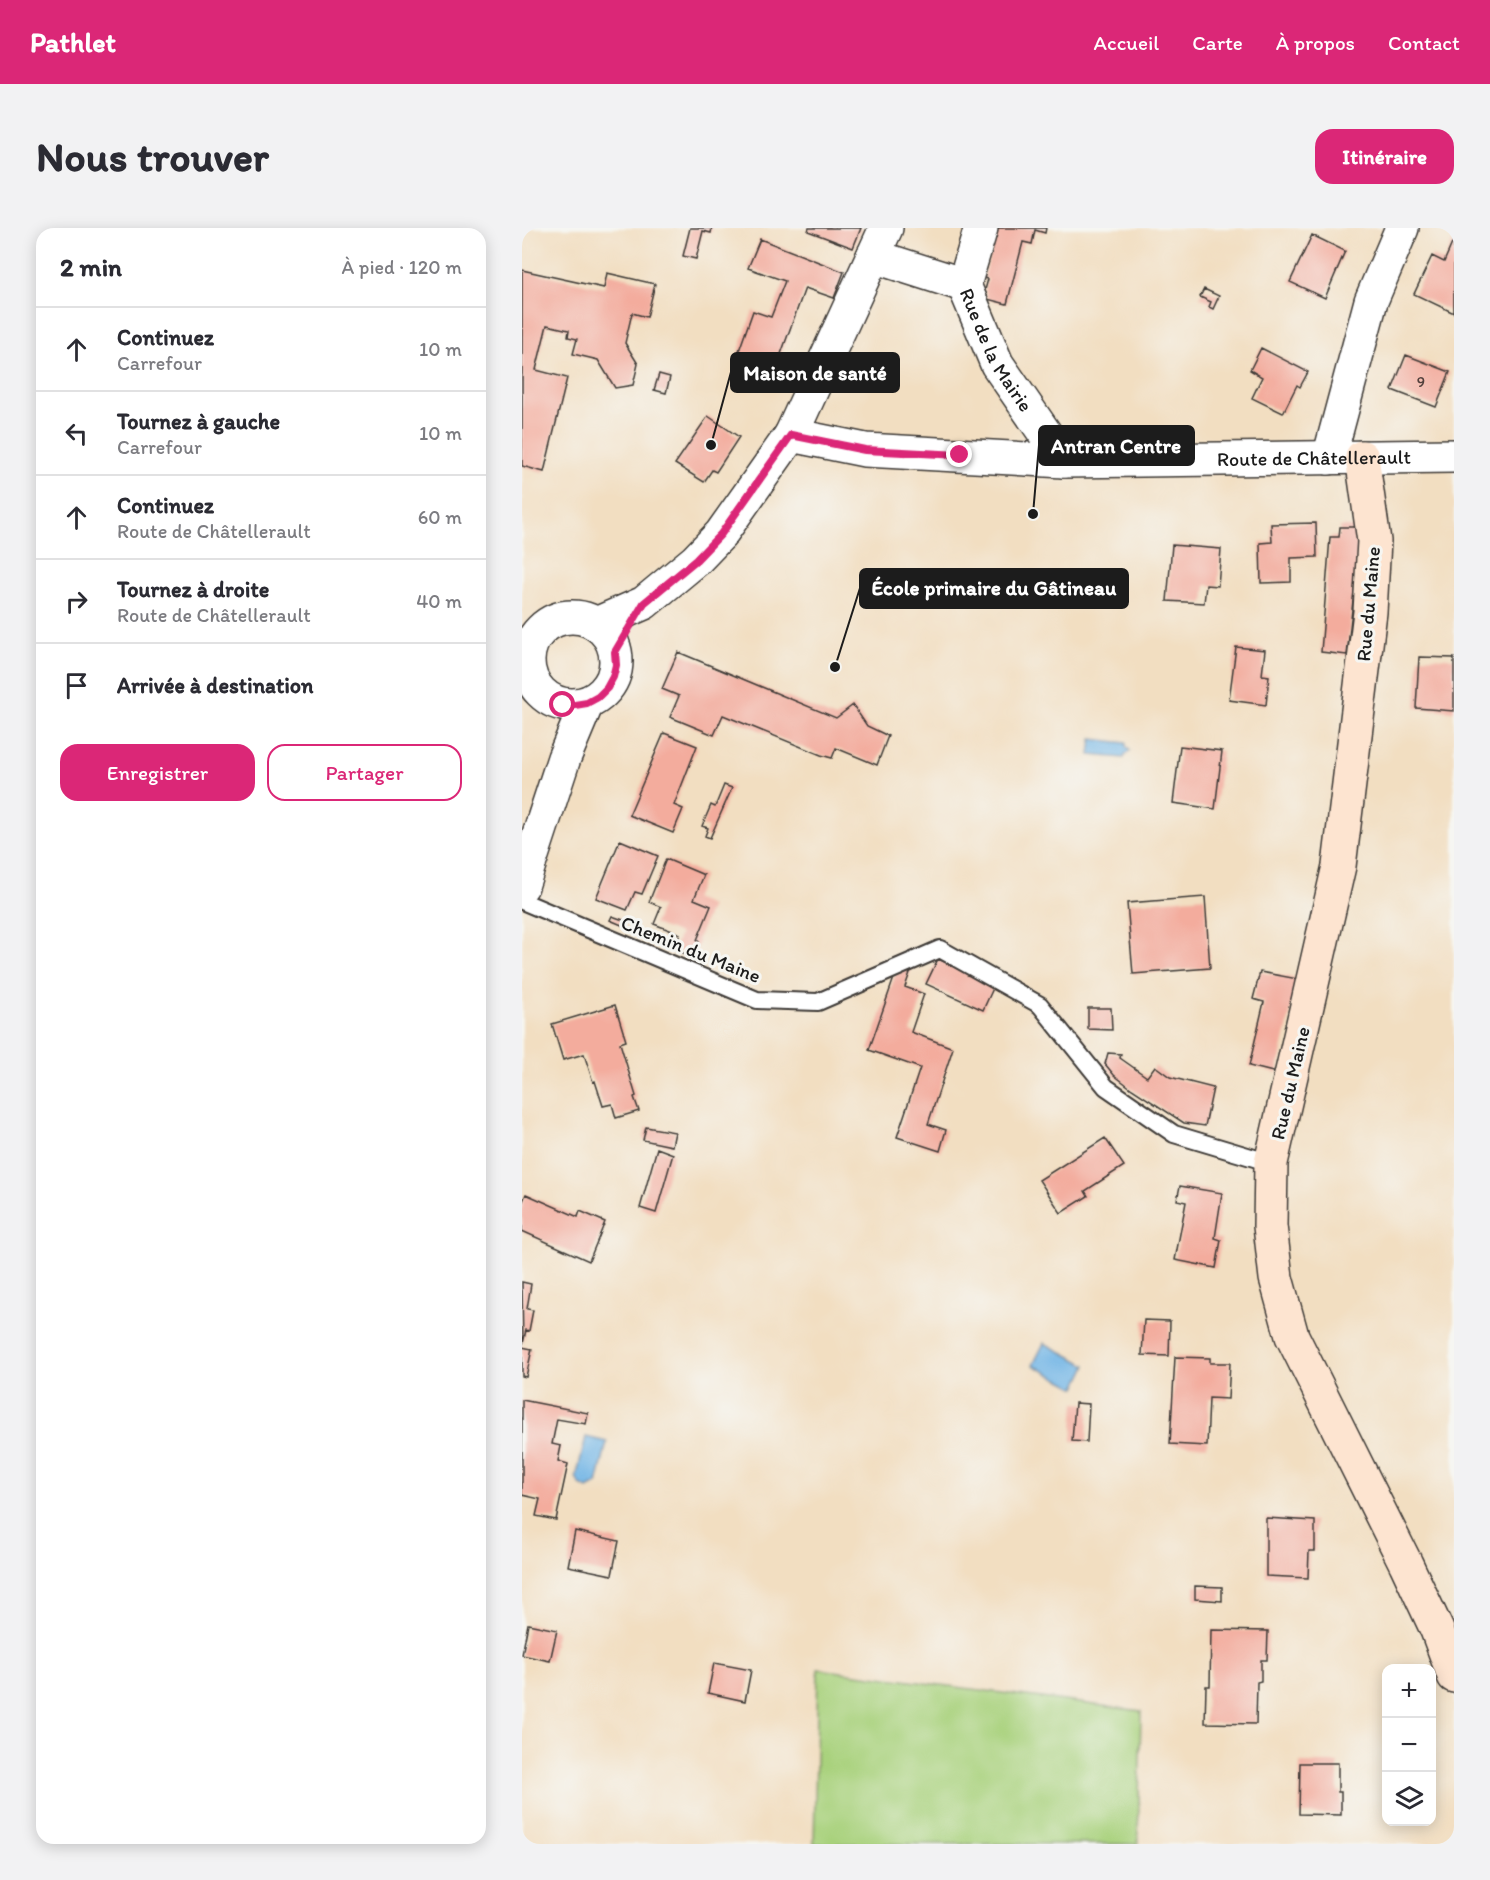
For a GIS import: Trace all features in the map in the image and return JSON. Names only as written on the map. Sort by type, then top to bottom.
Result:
[{"type":"street","name":"Rue de la Mairie","points":[[981,228],[964,285],[997,364],[1064,461]]},
{"type":"street","points":[[1329,458],[1371,301],[1402,228]]},
{"type":"street","points":[[596,624],[644,603],[696,560],[721,534],[791,435],[879,242],[964,285]]},
{"type":"street","name":"Route de Châtellerault","points":[[791,435],[865,450],[1064,461],[1454,456]]},
{"type":"street","name":"Rue du Maine","points":[[1362,457],[1374,541],[1370,612],[1339,866],[1271,1163],[1270,1226],[1276,1278],[1292,1336],[1437,1630],[1454,1676]]},
{"type":"street","points":[[615,652],[644,603]]},
{"type":"street","points":[[567,617],[583,618],[596,624],[605,632],[615,652],[616,665],[610,682],[598,697],[587,703],[563,705],[551,701],[532,681],[525,665],[532,641],[531,629],[567,617]]},
{"type":"street","points":[[551,701],[564,758]]},
{"type":"street","points":[[522,885],[564,758],[587,703]]},
{"type":"lane","name":"Chemin du Maine","points":[[522,901],[757,1000],[818,1002],[940,950],[1040,1005],[1106,1087],[1174,1134],[1271,1163]]},
{"type":"green space","points":[[818,1669],[1141,1711],[1138,1844],[814,1844]]},
{"type":"water","points":[[1092,739],[1126,743],[1130,751],[1124,758],[1090,755]]},
{"type":"water","points":[[1044,1343],[1087,1365],[1076,1388],[1033,1365]]},
{"type":"water","points":[[586,1437],[607,1442],[597,1484],[588,1489],[580,1485],[576,1478]]},
{"type":"building","points":[[690,228],[712,228],[711,233],[703,231],[696,259],[683,256]]},
{"type":"building","points":[[809,228],[861,228],[853,248],[808,231]]},
{"type":"building","points":[[997,228],[1046,228],[1045,233],[1035,230],[1032,244],[1023,242],[1007,304],[987,299],[985,290],[988,279],[984,278]]},
{"type":"building","points":[[1312,235],[1345,251],[1325,298],[1290,282]]},
{"type":"building","points":[[760,239],[844,272],[834,298],[805,288],[773,376],[761,371],[756,383],[734,375],[739,363],[735,362],[753,311],[771,317],[785,281],[748,268]]},
{"type":"building","points":[[1454,239],[1454,313],[1414,294],[1432,256],[1444,262]]},
{"type":"building","points":[[522,270],[604,288],[607,273],[655,284],[647,317],[632,313],[625,343],[638,364],[633,385],[615,388],[598,360],[573,354],[577,339],[568,337],[569,330],[547,325],[536,370],[567,378],[544,472],[522,466]]},
{"type":"building","points":[[1204,289],[1219,296],[1213,309],[1209,307],[1211,302],[1200,297]]},
{"type":"building","points":[[1261,348],[1308,372],[1300,387],[1297,385],[1283,413],[1252,398],[1262,377],[1250,370]]},
{"type":"building","points":[[1406,355],[1450,372],[1436,407],[1392,390]]},
{"type":"building","points":[[659,374],[670,377],[666,393],[654,390]]},
{"type":"building","points":[[708,416],[739,437],[716,472],[712,470],[704,482],[675,464]]},
{"type":"building","points":[[1316,523],[1317,557],[1291,558],[1291,582],[1261,583],[1260,543],[1272,542],[1271,524]]},
{"type":"building","points":[[1340,527],[1358,527],[1357,564],[1347,655],[1321,652],[1330,537],[1339,537]]},
{"type":"building","points":[[1172,545],[1221,549],[1218,586],[1206,585],[1204,603],[1167,601]]},
{"type":"building","points":[[1236,647],[1265,650],[1262,675],[1269,676],[1266,705],[1229,700]]},
{"type":"building","points":[[678,652],[836,718],[853,705],[867,726],[888,736],[877,765],[836,748],[832,758],[821,755],[723,715],[714,735],[670,717],[679,696],[662,689]]},
{"type":"building","points":[[1419,657],[1454,658],[1454,711],[1416,708]]},
{"type":"building","points":[[664,733],[697,746],[674,805],[683,809],[673,833],[629,815]]},
{"type":"building","points":[[1180,746],[1222,751],[1215,809],[1173,803]]},
{"type":"building","points":[[724,785],[732,788],[710,838],[705,836],[708,828],[702,826],[711,805],[715,807]]},
{"type":"building","points":[[620,840],[658,856],[642,894],[635,892],[627,910],[596,898]]},
{"type":"building","points":[[666,859],[704,875],[694,899],[711,906],[697,940],[699,942],[693,957],[674,949],[680,934],[654,924],[661,907],[649,902]]},
{"type":"building","points":[[1205,897],[1210,968],[1133,974],[1127,903]]},
{"type":"building","points":[[612,916],[626,921],[624,926],[610,920]]},
{"type":"building","points":[[938,959],[995,984],[983,1010],[926,984]]},
{"type":"building","points":[[912,967],[905,987],[924,994],[911,1032],[953,1048],[928,1124],[946,1130],[940,1151],[897,1137],[920,1068],[869,1050],[896,972]]},
{"type":"building","points":[[1260,972],[1298,979],[1277,1073],[1249,1066],[1264,1002],[1253,999]]},
{"type":"building","points":[[615,1005],[626,1041],[620,1043],[639,1111],[616,1118],[612,1104],[603,1106],[584,1054],[563,1060],[552,1024]]},
{"type":"building","points":[[1088,1008],[1111,1008],[1112,1030],[1088,1029]]},
{"type":"building","points":[[1108,1053],[1121,1054],[1120,1058],[1147,1077],[1155,1066],[1170,1077],[1213,1088],[1205,1126],[1184,1123],[1132,1089],[1114,1075],[1105,1064]]},
{"type":"building","points":[[646,1127],[675,1132],[672,1146],[643,1140]]},
{"type":"building","points":[[1105,1138],[1124,1166],[1085,1191],[1088,1196],[1061,1213],[1039,1180]]},
{"type":"building","points":[[657,1148],[673,1154],[656,1213],[640,1208]]},
{"type":"building","points":[[1180,1186],[1222,1193],[1215,1238],[1221,1240],[1216,1268],[1175,1260],[1186,1202],[1177,1200]]},
{"type":"building","points":[[526,1194],[578,1217],[580,1211],[605,1222],[589,1261],[522,1231],[522,1203]]},
{"type":"building","points":[[522,1282],[531,1284],[527,1309],[533,1310],[529,1331],[526,1330],[523,1344]]},
{"type":"building","points":[[1144,1320],[1170,1321],[1169,1356],[1142,1355]]},
{"type":"building","points":[[522,1347],[532,1349],[526,1377],[522,1376]]},
{"type":"building","points":[[1175,1357],[1210,1358],[1210,1363],[1230,1363],[1228,1399],[1209,1398],[1207,1446],[1170,1444]]},
{"type":"building","points":[[522,1400],[588,1413],[586,1424],[557,1419],[552,1444],[561,1446],[558,1461],[568,1464],[556,1520],[536,1516],[540,1499],[522,1495]]},
{"type":"building","points":[[1075,1403],[1089,1404],[1087,1442],[1072,1441]]},
{"type":"building","points":[[1266,1518],[1315,1521],[1315,1551],[1309,1551],[1308,1578],[1266,1576]]},
{"type":"building","points":[[575,1531],[619,1541],[612,1575],[568,1566]]},
{"type":"building","points":[[1195,1586],[1222,1587],[1222,1601],[1195,1599]]},
{"type":"building","points":[[528,1624],[557,1630],[550,1661],[522,1655]]},
{"type":"building","points":[[1211,1630],[1268,1631],[1267,1660],[1261,1660],[1261,1681],[1257,1682],[1256,1724],[1205,1723],[1206,1686],[1210,1686]]},
{"type":"building","points":[[714,1663],[751,1670],[745,1701],[708,1693]]},
{"type":"building","points":[[1300,1763],[1338,1763],[1341,1815],[1299,1814]]},
{"type":"place","name":"Maison de santé","points":[[711,445]]},
{"type":"place","name":"Antran Centre","points":[[1033,514]]},
{"type":"place","name":"École primaire du Gâtineau","points":[[835,667]]},
{"type":"route","points":[[563,705],[587,703],[607,688],[616,665],[615,652],[644,603],[696,560],[721,534],[791,435],[865,450],[960,455]]}]
